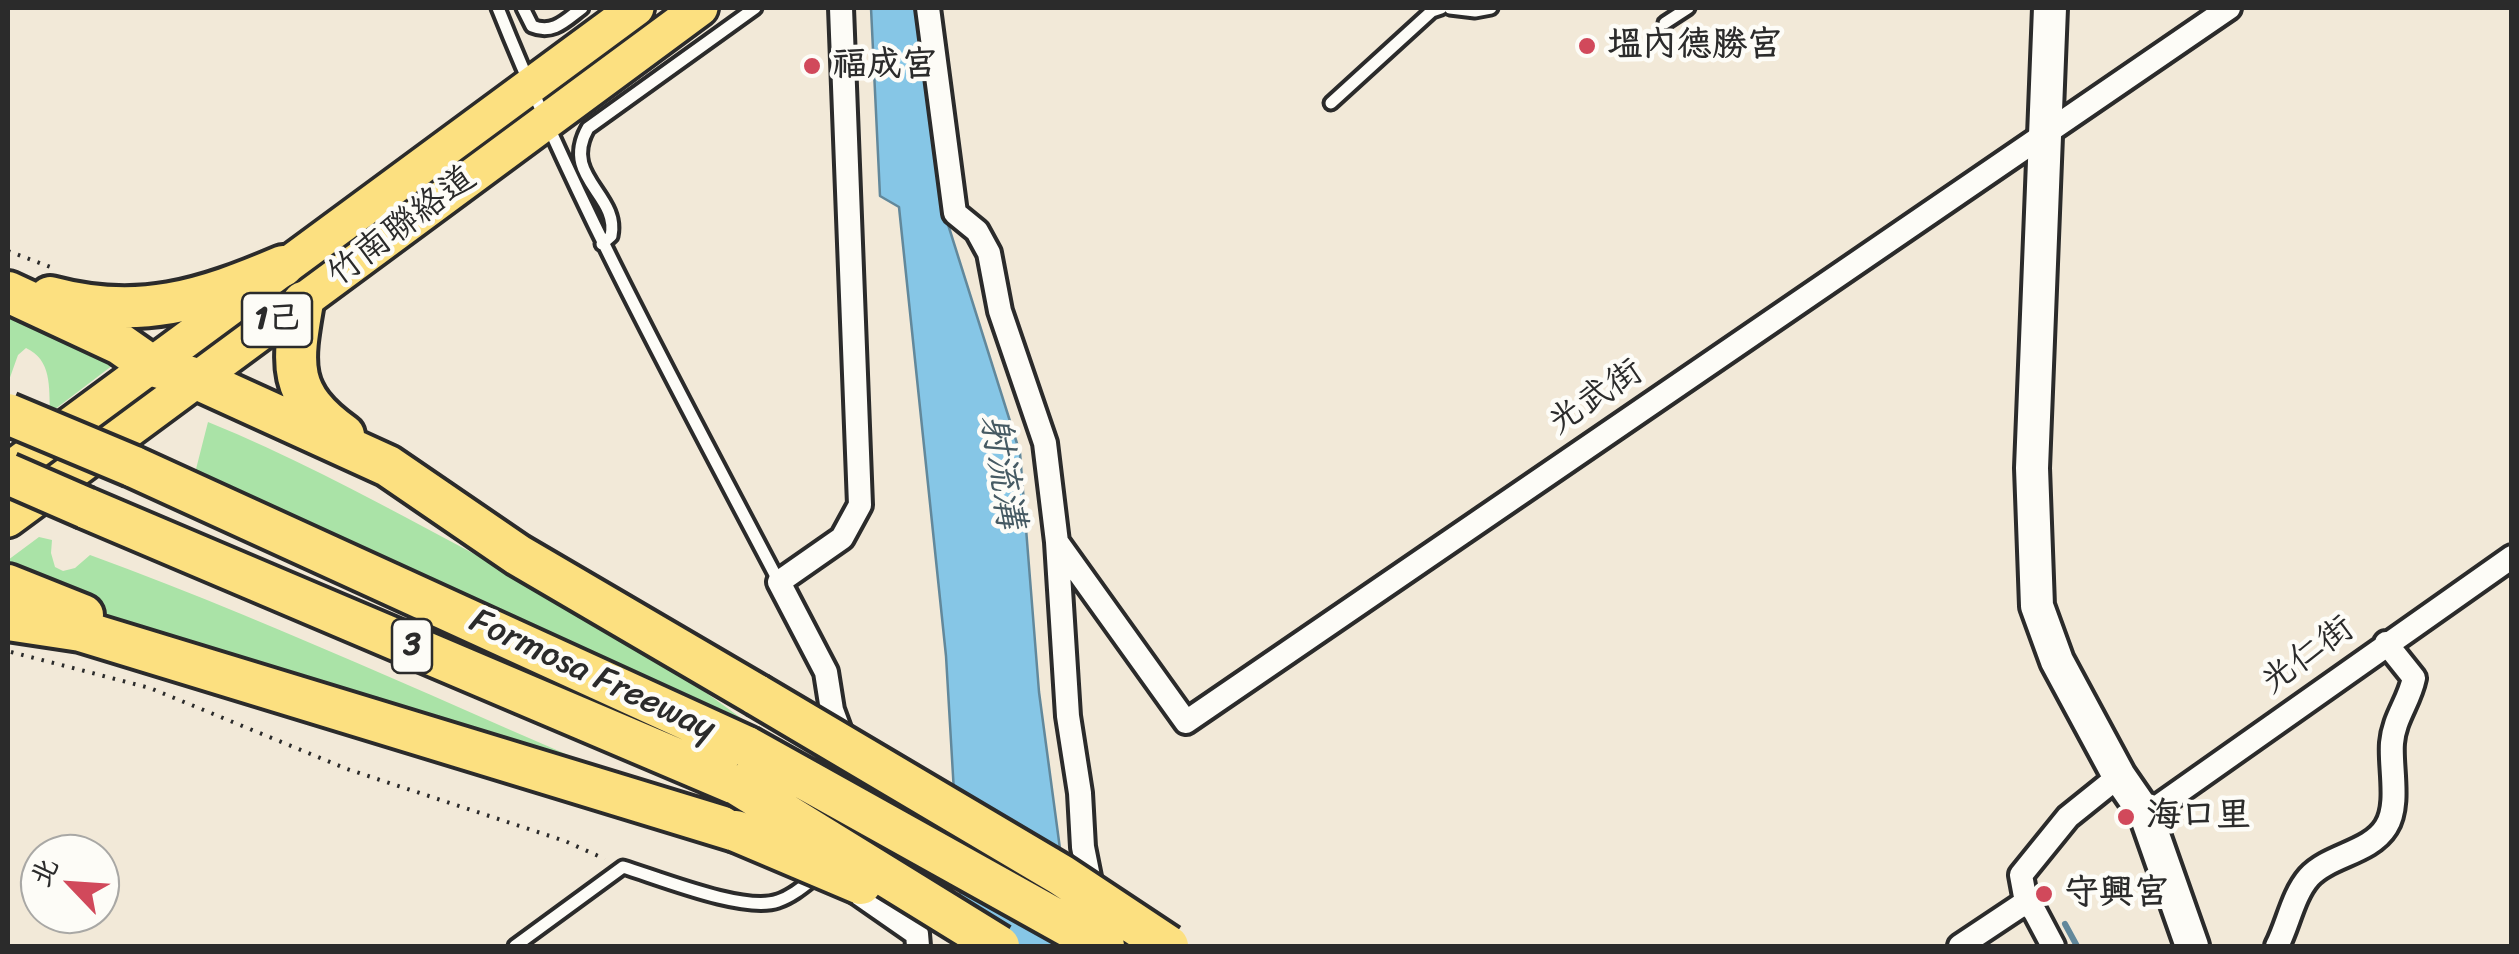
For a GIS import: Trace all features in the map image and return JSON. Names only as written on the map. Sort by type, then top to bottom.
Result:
[{"type":"highway","points":[[8,290],[97,305],[168,306],[221,293],[284,266]]},
{"type":"highway","points":[[8,290],[120,344],[150,364],[197,379],[388,466]]},
{"type":"highway","points":[[303,302],[294,352],[295,374],[303,397],[323,420],[518,555],[1062,874],[1168,946]]},
{"type":"highway","name":"Formosa Freeway","points":[[8,414],[132,466],[1103,946]]},
{"type":"highway","name":"Formosa Freeway","points":[[8,472],[86,508],[743,766],[998,946]]},
{"type":"highway","points":[[8,584],[119,630],[171,661]]},
{"type":"highway","points":[[8,620],[80,631],[736,831],[851,880],[982,946]]},
{"type":"main road","name":"竹南聯絡道","points":[[8,472],[636,8]]},
{"type":"main road","name":"竹南聯絡道","points":[[8,519],[700,8]]},
{"type":"street","points":[[841,8],[860,505],[842,538],[779,582],[826,672],[832,710],[846,748],[825,870],[917,934],[918,946]]},
{"type":"street","points":[[928,8],[955,213],[977,231],[989,253],[1000,311],[1045,443],[1083,847],[1103,946]]},
{"type":"street","points":[[2050,8],[2032,468],[2038,606],[2057,661],[2146,815],[2192,946]]},
{"type":"street","name":"光武街","points":[[1056,542],[1186,722],[2229,8]]},
{"type":"street","name":"光仁街","points":[[2146,815],[2512,557]]},
{"type":"street","points":[[2277,946],[2310,876],[2361,848],[2386,827],[2392,800],[2396,717],[2411,692],[2414,678],[2386,643]]},
{"type":"street","points":[[2052,946],[2026,902],[2022,874],[2068,818],[2120,776]]},
{"type":"street","points":[[1960,946],[2026,902]]},
{"type":"lane","points":[[498,8],[555,117],[602,244],[779,582]]},
{"type":"lane","points":[[523,8],[532,26],[542,30],[552,30],[582,8]]},
{"type":"lane","points":[[602,244],[612,236],[612,220],[578,156],[588,128],[755,8]]},
{"type":"lane","points":[[1450,8],[1491,8]]},
{"type":"lane","points":[[1665,23],[1688,8]]},
{"type":"lane","points":[[1331,103],[1434,9]]},
{"type":"lane","points":[[515,946],[623,867],[747,904],[774,902],[797,892],[825,870]]},
{"type":"path","points":[[8,251],[66,272]]},
{"type":"path","points":[[8,652],[150,688],[347,769],[565,841],[623,867]]},
{"type":"green space","points":[[8,309],[107,353],[113,365],[50,413],[45,367],[34,353],[26,348],[18,355],[8,383]]},
{"type":"green space","points":[[208,422],[351,489],[558,600],[639,648],[754,728],[194,477]]},
{"type":"green space","points":[[39,537],[52,540],[55,567],[63,571],[75,568],[90,555],[318,646],[693,808],[191,649],[8,575],[8,560]]},
{"type":"water","name":"射流溝","points":[[871,8],[915,8],[946,218],[1020,453],[1039,692],[1073,946],[963,946],[946,656],[899,207],[880,196]]},
{"type":"waterway","points":[[2065,924],[2077,946]]},
{"type":"place","name":"塭內德勝宮","points":[[1587,46]]},
{"type":"place","name":"福成宮","points":[[812,66]]},
{"type":"place","name":"海口里","points":[[2126,817]]},
{"type":"place","name":"守興宮","points":[[2044,894]]}]
